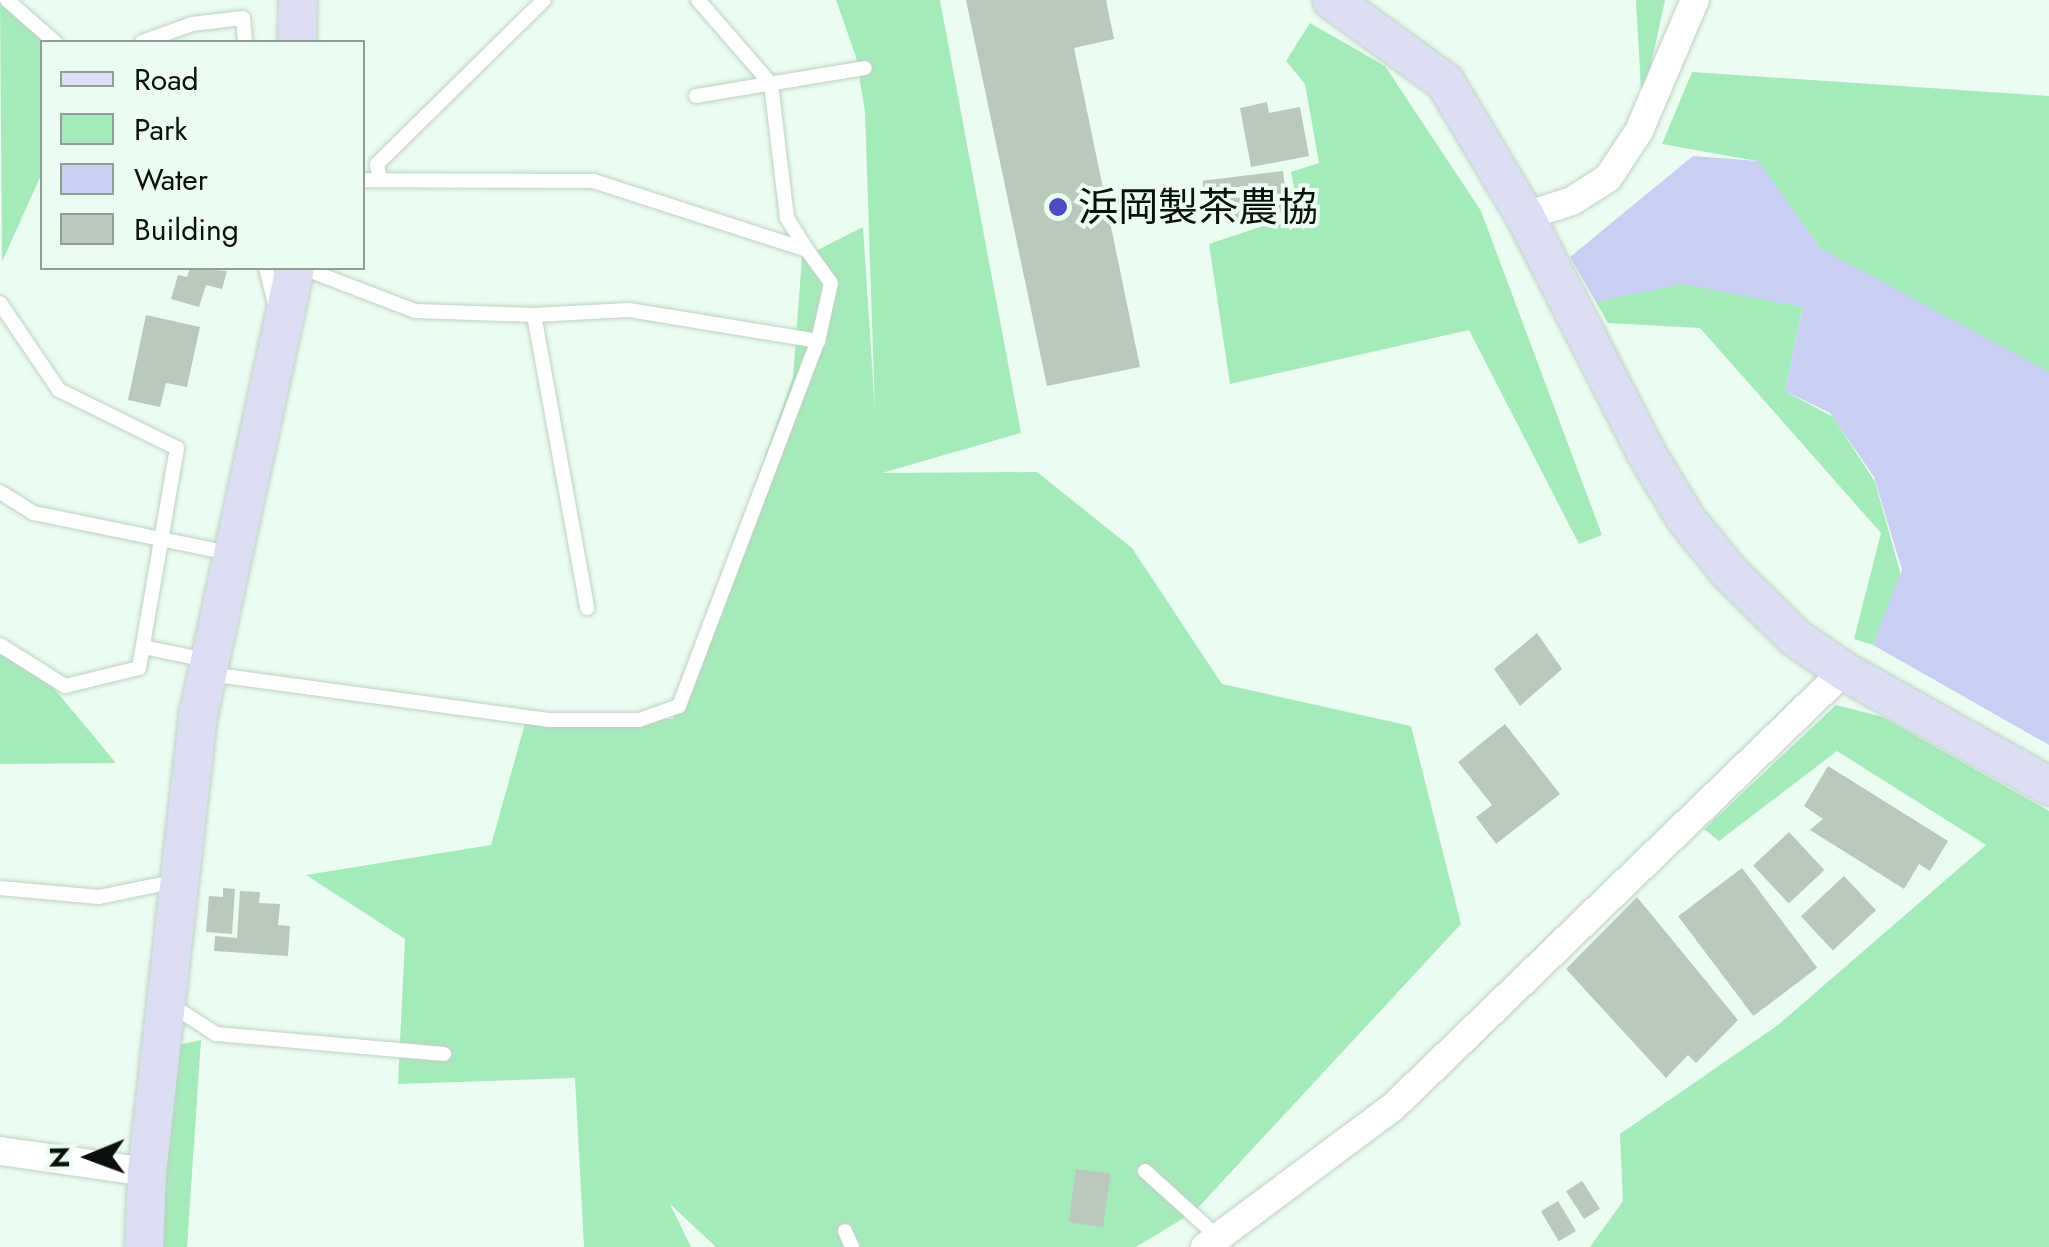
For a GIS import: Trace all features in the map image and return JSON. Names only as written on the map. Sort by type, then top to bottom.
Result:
[{"type":"street","points":[[297,40],[298,0]]},
{"type":"street","points":[[1332,0],[1445,82],[1526,216],[1686,519],[1797,639],[1844,671],[2049,786]]},
{"type":"street","points":[[1526,216],[1572,201],[1608,178],[1639,131],[1696,0]]},
{"type":"street","points":[[144,1247],[147,1172],[210,667],[299,270]]},
{"type":"street","points":[[1217,1244],[1392,1107],[1844,671]]},
{"type":"street","points":[[0,1151],[147,1172]]},
{"type":"lane","points":[[7,0],[54,40]]},
{"type":"lane","points":[[380,180],[377,164],[544,0]]},
{"type":"lane","points":[[143,647],[210,667],[550,720],[639,720],[679,706],[818,342],[831,283],[787,218],[771,84],[698,0]]},
{"type":"lane","points":[[148,40],[192,24],[243,18],[245,40]]},
{"type":"lane","points":[[696,96],[866,68]]},
{"type":"lane","points":[[365,180],[594,181],[806,250]]},
{"type":"lane","points":[[266,270],[284,345]]},
{"type":"lane","points":[[304,270],[415,311],[534,315],[629,310],[818,342]]},
{"type":"lane","points":[[0,303],[58,390],[97,415],[178,448],[165,542],[139,668],[65,686],[0,645]]},
{"type":"lane","points":[[534,315],[587,608]]},
{"type":"lane","points":[[0,492],[34,513],[235,554]]},
{"type":"lane","points":[[0,888],[99,897],[183,880]]},
{"type":"lane","points":[[168,1003],[216,1034],[444,1054]]},
{"type":"lane","points":[[1146,1171],[1217,1244]]},
{"type":"lane","points":[[845,1232],[852,1247]]},
{"type":"green space","points":[[0,0],[50,40],[40,40],[40,177],[2,262]]},
{"type":"green space","points":[[836,0],[940,0],[1021,433],[882,473],[1037,472],[1132,548],[1222,684],[1411,726],[1461,924],[1194,1212],[1136,1247],[716,1247],[670,1204],[691,1247],[584,1247],[575,1078],[398,1084],[405,939],[306,875],[491,845],[526,720],[673,719],[793,377],[802,258],[863,227],[875,411],[865,112],[856,57]]},
{"type":"green space","points":[[1636,0],[1665,0],[1642,106]]},
{"type":"green space","points":[[1310,23],[1385,66],[1481,211],[1602,535],[1579,544],[1469,330],[1230,384],[1209,244],[1299,214],[1291,172],[1319,163],[1305,84],[1286,61]]},
{"type":"green space","points":[[1692,72],[2049,96],[2049,392],[1820,248],[1757,161],[1662,144]]},
{"type":"green space","points":[[1682,283],[1803,307],[1785,391],[1833,417],[1875,482],[1901,575],[1873,645],[1854,639],[1881,533],[1700,328],[1608,323],[1596,302]]},
{"type":"green space","points":[[0,654],[37,668],[116,763],[0,764]]},
{"type":"green space","points":[[1836,705],[1883,717],[2049,811],[2049,1247],[1590,1247],[1623,1201],[1620,1134],[1778,1025],[1986,845],[1837,751],[1719,841],[1704,829]]},
{"type":"green space","points":[[201,1040],[187,1247],[162,1247],[159,1178],[178,1045]]},
{"type":"water","points":[[1693,156],[1758,161],[1820,248],[2049,372],[2049,745],[1873,645],[1902,570],[1874,477],[1830,413],[1785,391],[1803,307],[1682,284],[1596,302],[1570,257]]},
{"type":"building","name":"浜岡製茶農協","points":[[966,0],[1106,0],[1114,39],[1074,48],[1140,367],[1047,386]]},
{"type":"building","points":[[1267,102],[1269,113],[1300,107],[1309,156],[1251,167],[1240,108]]},
{"type":"building","points":[[1283,171],[1288,212],[1208,222],[1203,181]]},
{"type":"building","points":[[189,270],[227,271],[222,289],[206,285],[199,307],[171,299],[178,275],[187,277]]},
{"type":"building","points":[[146,315],[200,327],[187,387],[166,383],[160,407],[128,400]]},
{"type":"building","points":[[1537,633],[1562,669],[1520,706],[1494,669]]},
{"type":"building","points":[[1505,724],[1560,794],[1496,844],[1476,817],[1492,805],[1458,762]]},
{"type":"building","points":[[1828,766],[1948,841],[1930,871],[1919,864],[1904,889],[1810,830],[1823,819],[1804,806]]},
{"type":"building","points":[[1789,832],[1824,870],[1789,903],[1753,865]]},
{"type":"building","points":[[1742,868],[1817,968],[1753,1016],[1678,916]]},
{"type":"building","points":[[1844,876],[1876,910],[1833,951],[1801,916]]},
{"type":"building","points":[[223,888],[235,889],[232,934],[206,932],[209,896],[223,897]]},
{"type":"building","points":[[240,891],[260,892],[259,903],[280,904],[278,925],[290,926],[288,956],[214,951],[215,936],[237,938]]},
{"type":"building","points":[[1637,897],[1738,1020],[1696,1063],[1688,1055],[1666,1078],[1566,969]]},
{"type":"building","points":[[1076,1169],[1111,1174],[1103,1227],[1068,1222]]},
{"type":"building","points":[[1582,1181],[1600,1209],[1584,1219],[1566,1191]]},
{"type":"building","points":[[1558,1201],[1576,1231],[1559,1241],[1541,1211]]},
{"type":"place","name":"浜岡製茶農協","points":[[1058,207]]}]
